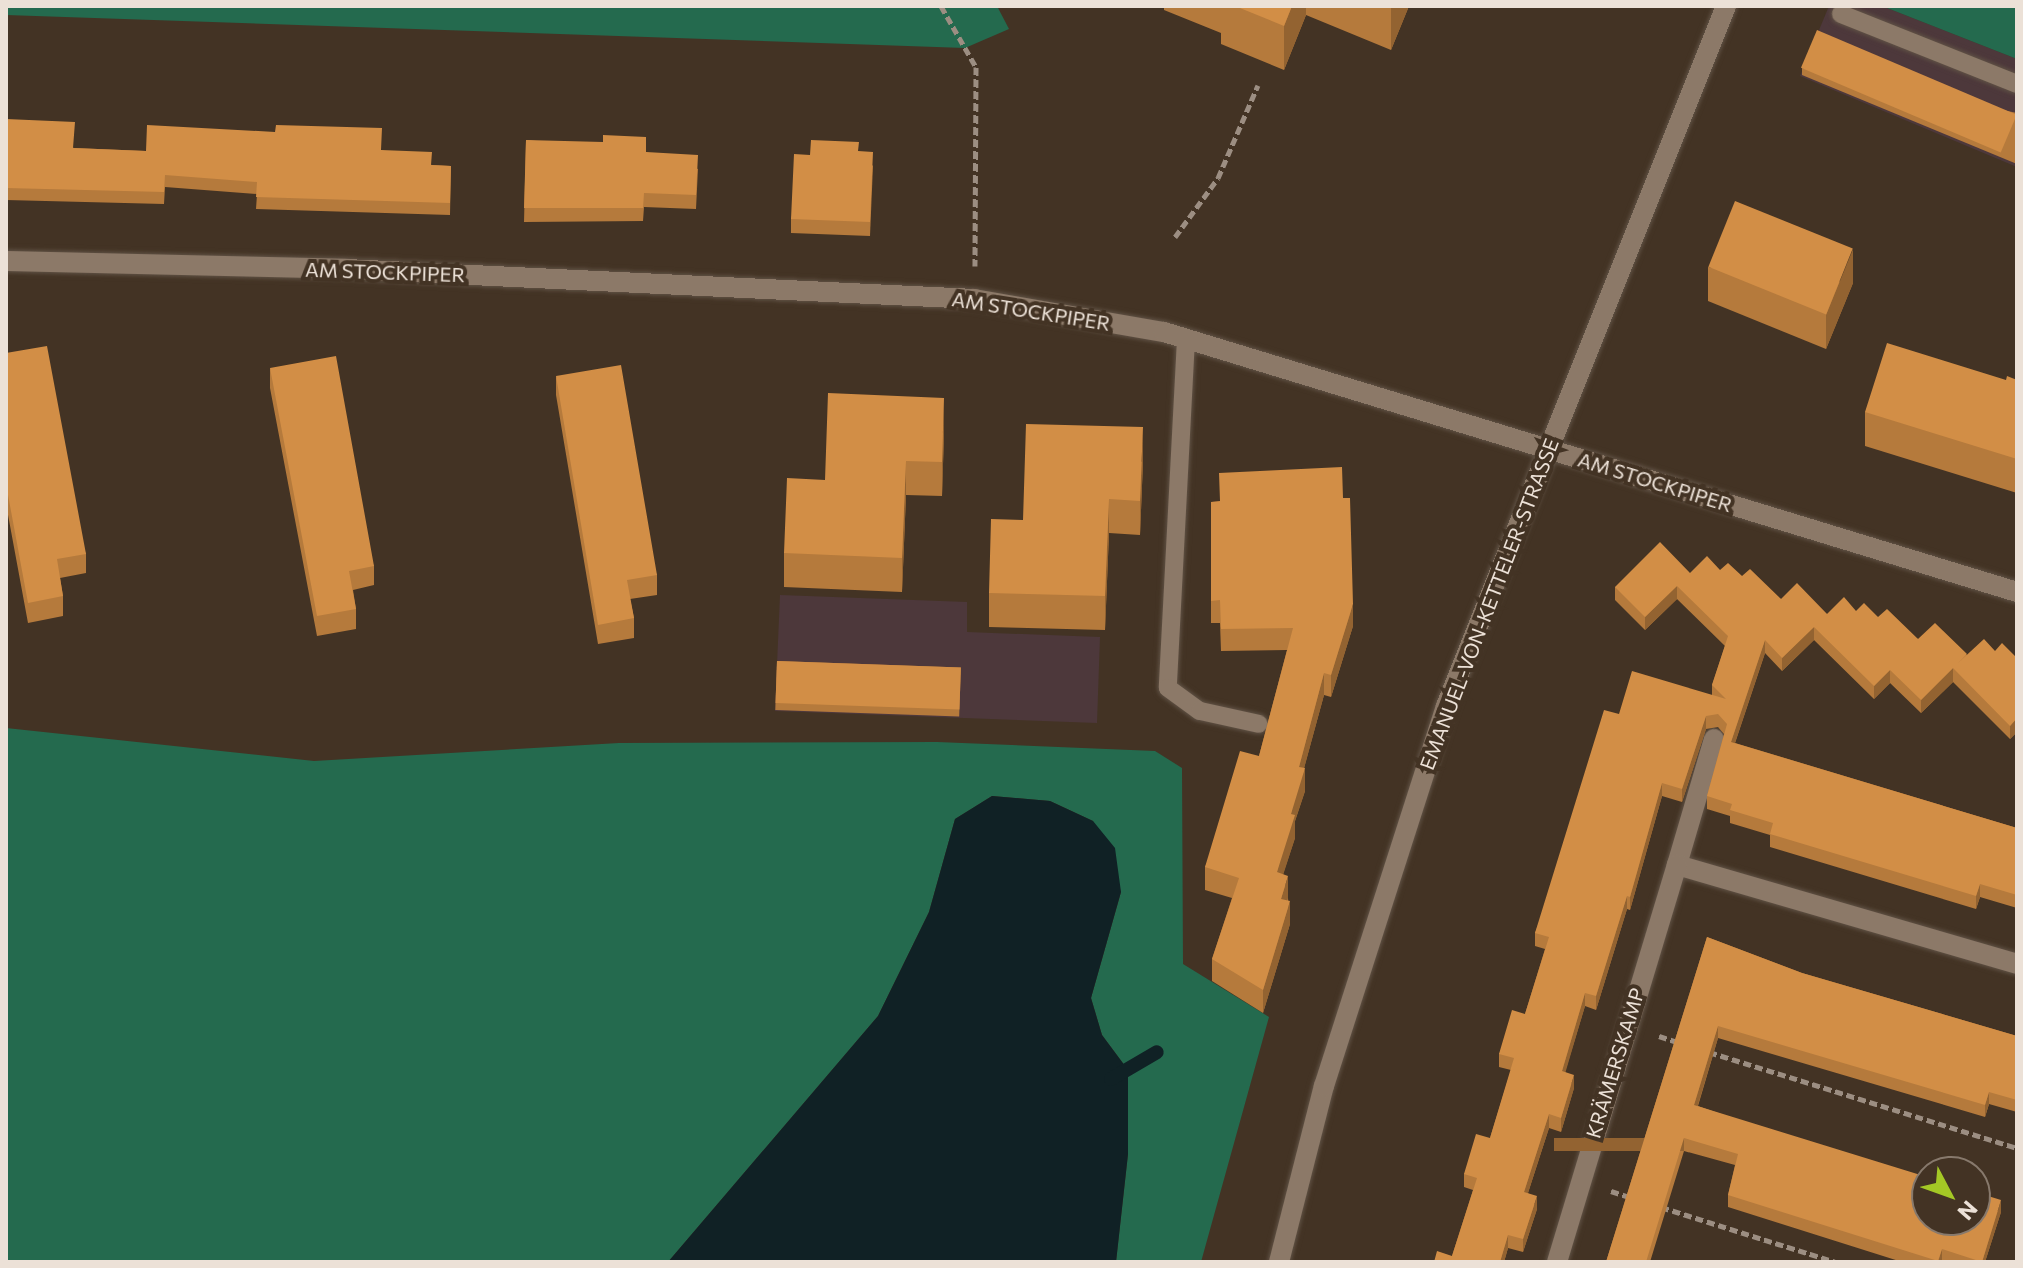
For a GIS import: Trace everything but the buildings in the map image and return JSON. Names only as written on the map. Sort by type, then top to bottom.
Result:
[{"type":"street","name":"EMANUEL-VON-KETTELER-STRASSE","points":[[1279,1262],[1324,1086],[1446,706],[1726,6]]},
{"type":"street","name":"AM STOCKPIPER","points":[[6,261],[346,269],[974,299],[1186,339],[2017,592]]},
{"type":"street","name":"KRÄMERSKAMP","points":[[1557,1262],[1714,739]]},
{"type":"street","points":[[1677,865],[2017,964]]},
{"type":"lane","points":[[1841,14],[2017,84]]},
{"type":"lane","points":[[1186,339],[1168,688],[1200,711],[1259,724]]},
{"type":"path","points":[[941,6],[976,67],[974,299]]},
{"type":"path","points":[[1175,237],[1218,178],[1258,85]]},
{"type":"path","points":[[1626,1026],[1686,1045]]},
{"type":"path","points":[[1701,1049],[2017,1148]]},
{"type":"path","points":[[1579,1181],[1639,1200]]},
{"type":"path","points":[[1654,1205],[1835,1262]]},
{"type":"shaded area","points":[[1829,6],[1882,6],[2017,59],[2017,167],[1800,76]]},
{"type":"shaded area","points":[[780,595],[967,602],[967,632],[1100,637],[1097,723],[775,711]]},
{"type":"shaded area","points":[[992,796],[1050,801],[1093,821],[1115,848],[1121,892],[1091,998],[1102,1035],[1128,1070],[1128,1154],[1116,1262],[668,1262],[878,1016],[929,912],[955,819]]},
{"type":"green space","points":[[6,6],[997,6],[1009,29],[965,48],[6,15]]},
{"type":"green space","points":[[1882,6],[2017,6],[2017,59]]},
{"type":"green space","points":[[6,728],[314,761],[619,743],[937,742],[1155,751],[1182,768],[1183,964],[1269,1017],[1201,1262],[1116,1262],[1128,1154],[1128,1070],[1102,1035],[1091,998],[1121,892],[1093,821],[1050,801],[992,796],[955,819],[929,912],[878,1016],[668,1262],[6,1262]]},
{"type":"waterway","points":[[1111,1079],[1157,1052]]}]
